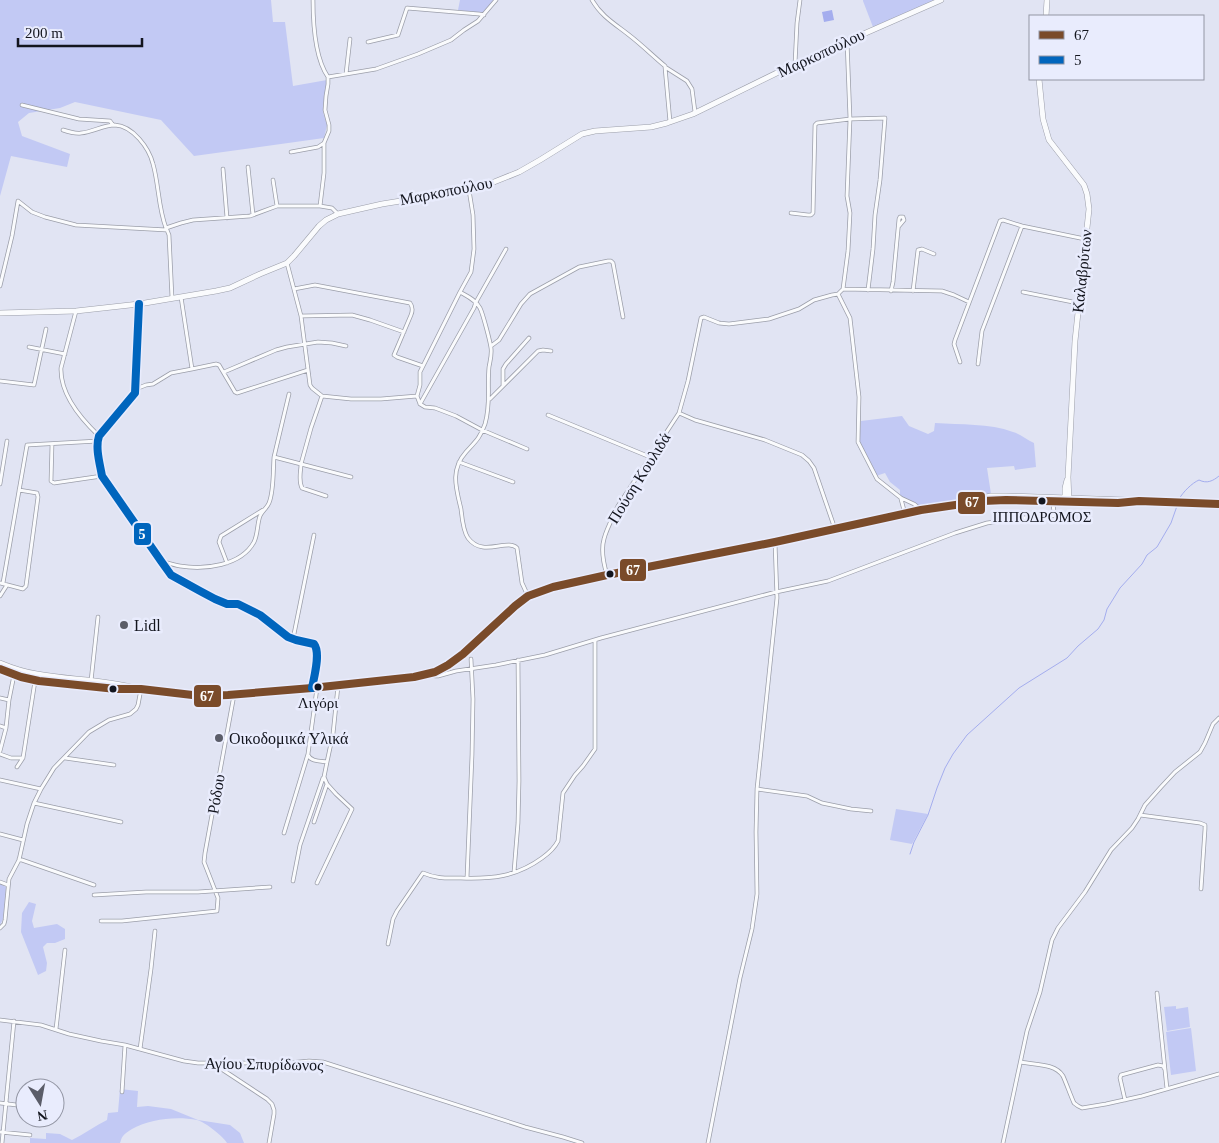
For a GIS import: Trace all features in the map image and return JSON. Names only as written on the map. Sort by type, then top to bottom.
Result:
[{"type":"main road","name":"Μαρκοπούλου","points":[[0,313],[76,311],[181,298],[230,288],[287,263],[319,226],[338,214],[382,204],[469,190],[500,180],[519,172],[582,134],[595,131],[651,127],[670,122],[695,113],[795,64],[941,0]]},
{"type":"main road","points":[[1046,15],[1047,0]]},
{"type":"main road","name":"Καλαβρύτων","points":[[1039,80],[1043,119],[1049,140],[1084,185],[1089,209],[1075,341],[1068,477],[1065,488],[1067,500]]},
{"type":"main road","points":[[0,663],[38,675],[192,695],[234,695],[414,677],[442,669],[463,654],[528,596],[553,587],[607,574],[775,542],[979,498],[991,496],[1067,500]]},
{"type":"main road","points":[[942,506],[991,501],[1118,499],[1139,502],[1219,504]]},
{"type":"main road","points":[[0,669],[14,675],[36,680],[116,689],[141,689]]},
{"type":"street","points":[[313,0],[313,19],[319,54],[328,77],[325,110],[329,131],[324,142],[324,173],[320,206]]},
{"type":"street","points":[[328,77],[376,69],[452,40],[484,15],[496,0]]},
{"type":"street","points":[[592,0],[605,17],[640,44],[665,67],[687,81],[692,89],[695,113]]},
{"type":"street","points":[[795,64],[800,0]]},
{"type":"street","points":[[368,42],[398,35],[407,8],[484,15]]},
{"type":"street","points":[[346,74],[350,39]]},
{"type":"street","points":[[846,41],[850,119],[847,196],[850,213],[843,289],[838,294],[850,318],[859,397],[858,442],[877,479],[901,498],[914,504],[921,510]]},
{"type":"street","points":[[665,67],[670,122]]},
{"type":"street","points":[[22,105],[79,119],[110,121],[113,125]]},
{"type":"street","points":[[790,214],[808,215],[813,213],[815,125],[817,123],[850,119],[885,118],[868,290]]},
{"type":"street","points":[[63,130],[83,133],[118,125],[135,134],[150,154],[160,205],[169,236],[172,299]]},
{"type":"street","points":[[292,152],[318,147],[324,142]]},
{"type":"street","points":[[248,167],[253,215]]},
{"type":"street","points":[[223,169],[227,218]]},
{"type":"street","points":[[273,180],[277,206]]},
{"type":"street","points":[[469,190],[473,215],[474,249],[471,272],[420,372],[420,385],[417,396],[420,404],[424,407],[435,408],[456,416],[482,430],[527,449]]},
{"type":"street","points":[[0,286],[18,201],[32,212],[76,225],[167,229],[181,222],[253,215],[277,206],[320,206],[332,208],[338,214]]},
{"type":"street","points":[[960,362],[954,344],[1000,221],[1004,220],[1022,226],[1085,239]]},
{"type":"street","points":[[978,364],[984,325],[1022,226]]},
{"type":"street","points":[[891,291],[898,227]]},
{"type":"street","points":[[913,291],[918,250],[922,249],[934,254]]},
{"type":"street","points":[[420,404],[506,250]]},
{"type":"street","points":[[490,346],[499,340],[530,294],[579,267],[608,261],[613,263],[623,317]]},
{"type":"street","points":[[287,263],[301,316],[310,385],[312,388],[322,396],[351,399],[417,396]]},
{"type":"street","points":[[893,282],[901,291]]},
{"type":"street","points":[[294,289],[315,285],[410,304],[413,310],[394,355],[423,366]]},
{"type":"street","points":[[843,289],[942,291],[969,302]]},
{"type":"street","points":[[460,292],[476,302],[481,309],[491,356],[487,415],[478,439],[459,462],[455,477],[466,536],[474,544],[482,548],[510,545],[517,548],[522,583],[528,596]]},
{"type":"street","points":[[1023,292],[1078,303]]},
{"type":"street","name":"Πούση Κουλιδά","points":[[607,574],[604,558],[604,539],[618,506],[679,413],[688,381],[701,318],[704,317],[719,323],[729,324],[769,319],[799,309],[814,300],[838,294]]},
{"type":"street","points":[[181,298],[192,369]]},
{"type":"street","points":[[139,304],[136,390],[133,397],[99,436],[99,461],[102,476],[172,574],[215,599],[227,604],[238,604],[260,615],[293,639],[314,644],[317,647],[308,754],[284,833]]},
{"type":"street","points":[[76,311],[61,368],[61,376],[65,390],[72,403],[99,436]]},
{"type":"street","points":[[301,316],[352,315],[404,332]]},
{"type":"street","points":[[0,381],[34,385],[46,329]]},
{"type":"street","points":[[504,385],[503,369],[529,338]]},
{"type":"street","points":[[224,372],[276,350],[318,342],[346,346]]},
{"type":"street","points":[[29,347],[65,354]]},
{"type":"street","points":[[489,399],[538,351],[551,351]]},
{"type":"street","points":[[136,390],[153,384],[171,373],[216,364],[219,365],[237,393],[308,370]]},
{"type":"street","points":[[161,561],[182,566],[227,563],[241,557],[254,543],[260,516],[271,495],[274,457],[289,394]]},
{"type":"street","points":[[322,396],[301,464],[300,485],[302,488],[326,496]]},
{"type":"street","points":[[679,413],[695,420],[765,440],[802,455],[810,461],[814,468],[835,529]]},
{"type":"street","points":[[548,415],[650,457]]},
{"type":"street","points":[[0,484],[7,441]]},
{"type":"street","points":[[0,596],[4,584],[27,445],[98,441]]},
{"type":"street","points":[[52,443],[52,481],[54,483],[102,476]]},
{"type":"street","points":[[274,457],[351,476]]},
{"type":"street","points":[[459,462],[513,482]]},
{"type":"street","points":[[4,584],[23,589],[26,586],[37,493],[19,490]]},
{"type":"street","points":[[901,498],[905,514]]},
{"type":"street","points":[[1053,501],[1054,515]]},
{"type":"street","points":[[227,563],[219,542],[220,536],[264,510]]},
{"type":"street","points":[[429,674],[438,676],[545,655],[776,592],[828,581],[974,526],[1001,520],[1061,515]]},
{"type":"street","points":[[293,639],[314,535]]},
{"type":"street","points":[[708,1143],[740,978],[752,929],[757,894],[757,789],[777,598],[775,542]]},
{"type":"street","points":[[91,681],[98,617]]},
{"type":"street","points":[[388,944],[393,919],[423,873],[435,878],[493,878],[530,866],[555,847],[558,841],[563,793],[595,749],[595,640]]},
{"type":"street","points":[[467,878],[472,771],[473,699],[471,659]]},
{"type":"street","points":[[514,872],[518,823],[518,660]]},
{"type":"street","points":[[450,663],[456,671]]},
{"type":"street","points":[[14,675],[6,728],[0,752],[11,758],[23,758]]},
{"type":"street","points":[[17,767],[23,758],[36,680]]},
{"type":"street","points":[[293,881],[300,845],[328,762],[338,686]]},
{"type":"street","points":[[0,928],[5,920],[9,879],[19,859],[27,824],[41,789],[54,768],[89,732],[109,720],[126,716],[133,712],[138,705],[141,689]]},
{"type":"street","name":"Ρόδου","points":[[216,891],[204,862],[234,695]]},
{"type":"street","points":[[0,698],[9,700]]},
{"type":"street","points":[[1004,1143],[1027,1031],[1040,992],[1052,940],[1058,928],[1080,898],[1110,850],[1132,828],[1145,805],[1175,772],[1200,752],[1213,724],[1219,718]]},
{"type":"street","points":[[0,726],[6,728]]},
{"type":"street","points":[[308,754],[312,760],[328,762]]},
{"type":"street","points":[[64,758],[114,765]]},
{"type":"street","points":[[317,883],[352,809],[327,784],[324,777]]},
{"type":"street","points":[[0,780],[41,789]]},
{"type":"street","points":[[314,822],[327,784]]},
{"type":"street","points":[[757,789],[807,796],[822,803],[871,811]]},
{"type":"street","points":[[34,804],[121,822]]},
{"type":"street","points":[[1140,815],[1205,825],[1201,888]]},
{"type":"street","points":[[0,834],[24,840]]},
{"type":"street","points":[[19,859],[94,885]]},
{"type":"street","points":[[0,882],[8,885]]},
{"type":"street","points":[[94,895],[216,891],[270,887]]},
{"type":"street","points":[[102,921],[196,912],[215,912],[218,911],[219,906],[216,891]]},
{"type":"street","points":[[140,1049],[154,931]]},
{"type":"street","points":[[56,1029],[65,950]]},
{"type":"street","points":[[1158,993],[1167,1089]]},
{"type":"street","name":"Αγίου Σπυρίδωνος","points":[[0,1020],[41,1025],[77,1036],[125,1045],[198,1063],[323,1062],[525,1127],[563,1136],[582,1143]]},
{"type":"street","points":[[2,1143],[1,1132],[14,1021]]},
{"type":"street","points":[[122,1092],[125,1045]]},
{"type":"street","points":[[215,1062],[223,1070],[272,1104],[274,1114],[270,1143]]},
{"type":"street","points":[[1021,1062],[1058,1070],[1072,1098],[1082,1108],[1125,1100],[1219,1074]]},
{"type":"street","points":[[1125,1100],[1121,1075],[1158,1065],[1163,1066],[1165,1069]]},
{"type":"street","points":[[0,1104],[15,1105]]},
{"type":"street","points":[[1,1132],[30,1135]]},
{"type":"shaded area","points":[[0,0],[271,0],[273,22],[285,22],[293,86],[327,80],[323,106],[327,125],[324,138],[194,156],[161,120],[75,102],[60,108],[29,113],[18,122],[22,136],[70,154],[67,167],[11,156],[0,196]]},
{"type":"shaded area","points":[[460,0],[495,0],[484,13],[458,10]]},
{"type":"shaded area","points":[[863,0],[936,0],[873,27]]},
{"type":"shaded area","points":[[832,10],[834,20],[824,22],[822,12]]},
{"type":"shaded area","points":[[902,416],[909,426],[928,434],[934,431],[935,423],[985,426],[1016,433],[1034,443],[1036,467],[1015,470],[1014,466],[987,468],[991,494],[921,508],[900,496],[900,490],[890,482],[885,473],[876,476],[859,441],[861,421]]},
{"type":"shaded area","points":[[896,809],[928,814],[912,844],[890,840]]},
{"type":"shaded area","points":[[0,884],[6,887],[3,919],[0,925]]},
{"type":"shaded area","points":[[29,902],[36,904],[32,921],[34,928],[57,924],[65,929],[65,939],[55,943],[47,943],[43,947],[47,963],[46,971],[38,975],[21,932],[22,913]]},
{"type":"shaded area","points":[[1176,1006],[1176,1009],[1188,1007],[1190,1027],[1167,1031],[1164,1007]]},
{"type":"shaded area","points":[[1191,1028],[1196,1071],[1171,1075],[1166,1032]]},
{"type":"shaded area","points":[[120,1089],[138,1091],[137,1107],[148,1106],[171,1109],[198,1120],[230,1125],[240,1133],[244,1143],[227,1143],[218,1133],[200,1121],[181,1118],[163,1119],[139,1126],[125,1134],[120,1143],[30,1143],[30,1138],[46,1139],[46,1133],[60,1134],[72,1140],[107,1120],[108,1113],[118,1112]]},
{"type":"waterway","points":[[1179,499],[1196,481],[1210,481],[1219,476]]},
{"type":"waterway","points":[[910,854],[928,815],[945,768],[967,735],[1019,688],[1067,658],[1098,629],[1104,620],[1107,609],[1120,588],[1142,564],[1147,555],[1157,547],[1171,523],[1177,506]]},
{"type":"transit line","name":"5","points":[[139,304],[135,393],[99,436],[98,451],[102,476],[171,575],[215,599],[227,604],[238,604],[260,615],[288,637],[314,644],[317,659],[312,688]]},
{"type":"transit line","name":"67","points":[[0,669],[39,681],[201,696],[312,688],[414,677],[435,672],[448,665],[528,596],[553,587],[607,575],[775,542],[921,510],[983,501],[1118,503],[1139,501],[1219,504]]},
{"type":"place","name":"ΙΠΠΟΔΡΟΜΟΣ","points":[[1042,501]]},
{"type":"place","name":"Lidl","points":[[124,625]]},
{"type":"place","name":"Λιγόρι","points":[[318,687]]},
{"type":"place","name":"Οικοδομικά Υλικά","points":[[219,738]]}]
